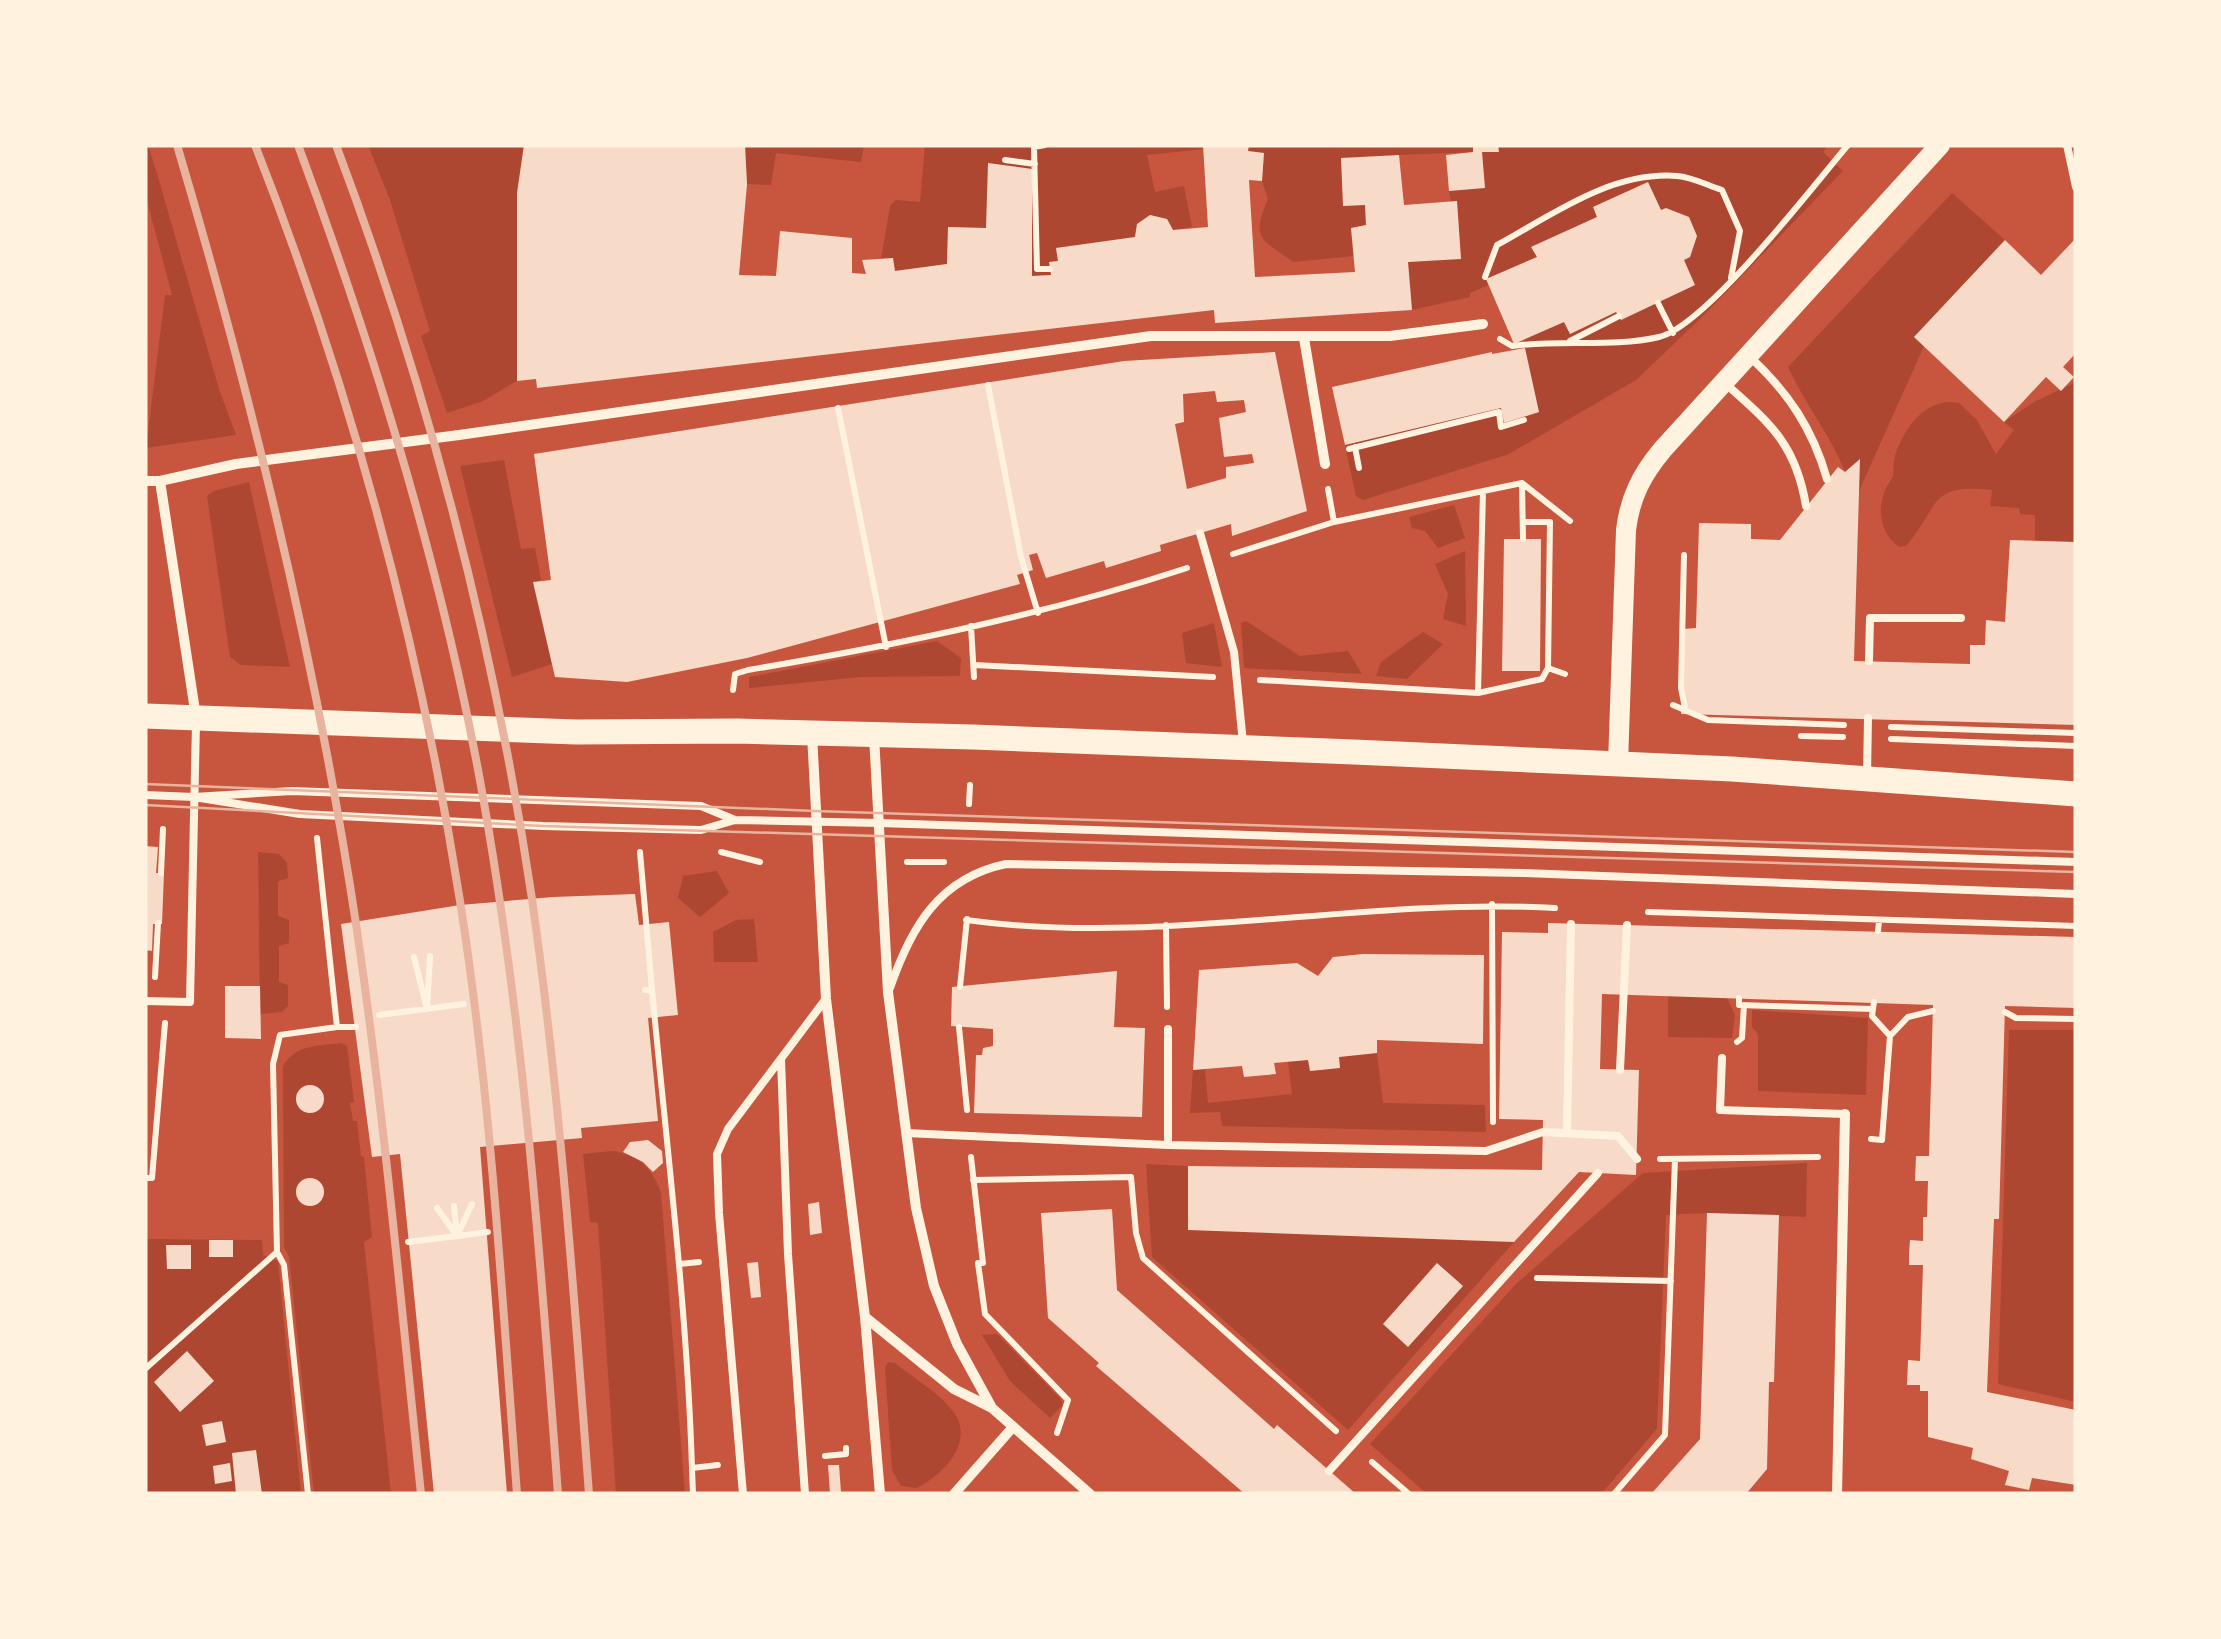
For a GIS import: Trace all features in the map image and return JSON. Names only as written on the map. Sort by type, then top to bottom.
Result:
[{"type":"main road","points":[[1618,764],[1628,512],[1641,479],[1940,145]]},
{"type":"main road","points":[[145,716],[576,732],[812,732],[1244,748],[1732,769],[2076,794]]},
{"type":"street","points":[[145,481],[236,464],[1151,336],[1390,336],[1483,324]]},
{"type":"street","points":[[1304,338],[1324,464]]},
{"type":"street","points":[[160,481],[196,718]]},
{"type":"street","points":[[812,732],[826,999],[865,1317],[880,1494]]},
{"type":"street","points":[[874,734],[888,992],[916,1208],[934,1286],[958,1344],[992,1408]]},
{"type":"street","points":[[1836,1494],[1845,1114]]},
{"type":"street","points":[[865,1317],[954,1389],[992,1408],[1090,1494]]},
{"type":"street","points":[[954,1494],[1013,1427]]},
{"type":"lane","points":[[2066,145],[2076,187]]},
{"type":"lane","points":[[1748,356],[1799,413],[1811,432],[1827,479]]},
{"type":"lane","points":[[1724,382],[1786,442],[1800,472],[1806,506]]},
{"type":"lane","points":[[1200,532],[1226,619],[1238,678],[1244,748]]},
{"type":"lane","points":[[1869,662],[1870,618],[1961,618]]},
{"type":"lane","points":[[145,1001],[190,1002],[196,718]]},
{"type":"lane","points":[[1867,780],[1868,718]]},
{"type":"lane","points":[[145,796],[292,791],[701,806],[734,820]]},
{"type":"lane","points":[[194,797],[300,814],[543,826],[702,830],[734,820],[878,823],[2076,862]]},
{"type":"lane","points":[[888,992],[915,929],[950,887],[966,877],[1006,864],[1522,873],[2076,894]]},
{"type":"lane","points":[[1567,1133],[1571,924]]},
{"type":"lane","points":[[1620,1070],[1627,925]]},
{"type":"lane","points":[[742,1494],[718,1213],[717,1154],[728,1129],[826,999]]},
{"type":"lane","points":[[1168,1029],[1168,1145]]},
{"type":"lane","points":[[1722,1058],[1720,1110],[1845,1114]]},
{"type":"lane","points":[[781,1059],[788,1254],[805,1494]]},
{"type":"lane","points":[[906,1133],[1168,1145],[1490,1149],[1543,1132],[1618,1136],[1637,1159]]},
{"type":"lane","points":[[1329,1471],[1598,1173]]},
{"type":"path","points":[[1045,145],[1034,147],[1037,269],[1050,269]]},
{"type":"path","points":[[1524,344],[1612,342],[1673,333],[1731,279],[1848,145]]},
{"type":"path","points":[[1005,160],[1035,164]]},
{"type":"path","points":[[1485,277],[1496,245],[1601,188],[1645,176],[1682,176],[1722,190],[1740,231],[1731,279]]},
{"type":"path","points":[[1658,303],[1673,333]]},
{"type":"path","points":[[1569,342],[1618,316]]},
{"type":"path","points":[[834,380],[886,647]]},
{"type":"path","points":[[992,408],[1021,557],[1038,614]]},
{"type":"path","points":[[1359,468],[1351,448],[1498,412],[1501,427],[1524,420]]},
{"type":"path","points":[[733,690],[735,674],[748,670],[886,647],[1038,614],[1334,522],[1483,490],[1522,483],[1570,522]]},
{"type":"path","points":[[1522,483],[1523,539]]},
{"type":"path","points":[[1478,693],[1483,490]]},
{"type":"path","points":[[974,665],[1478,693],[1542,679],[1548,668],[1550,506]]},
{"type":"path","points":[[1523,522],[1550,522]]},
{"type":"path","points":[[1684,556],[1681,688],[1685,708]]},
{"type":"path","points":[[970,626],[974,677]]},
{"type":"path","points":[[1548,668],[1564,674]]},
{"type":"path","points":[[161,873],[163,830]]},
{"type":"path","points":[[317,837],[337,1027]]},
{"type":"path","points":[[641,845],[649,990],[689,1366],[694,1494]]},
{"type":"path","points":[[713,852],[760,862]]},
{"type":"path","points":[[907,862],[955,862]]},
{"type":"path","points":[[960,987],[966,920],[973,892],[966,877]]},
{"type":"path","points":[[966,920],[1029,929],[1166,925],[1492,904],[1572,909]]},
{"type":"path","points":[[1490,1149],[1492,904]]},
{"type":"path","points":[[1644,912],[1695,910],[1879,922],[2076,926]]},
{"type":"path","points":[[1878,932],[1879,922]]},
{"type":"path","points":[[145,1178],[152,1178],[166,1024],[155,984],[158,924]]},
{"type":"path","points":[[1166,925],[1168,1029]]},
{"type":"path","points":[[427,1008],[430,956]]},
{"type":"path","points":[[414,957],[427,1008]]},
{"type":"path","points":[[1742,1038],[1741,1002],[1873,1006],[1872,1016],[1890,1036]]},
{"type":"path","points":[[380,1015],[464,1004]]},
{"type":"path","points":[[1883,1126],[1890,1036],[1908,1017],[1933,1011]]},
{"type":"path","points":[[2005,1012],[2016,1018],[2076,1019]]},
{"type":"path","points":[[308,1494],[284,1265],[277,1252],[274,1064],[280,1035],[356,1026]]},
{"type":"path","points":[[959,1026],[983,1263],[978,1263],[986,1314],[1068,1400],[1048,1457]]},
{"type":"path","points":[[1614,1494],[1665,1434],[1671,1159],[1844,1156]]},
{"type":"path","points":[[973,1180],[1131,1178],[1136,1233],[1143,1258],[1409,1494]]},
{"type":"path","points":[[456,1236],[472,1204]]},
{"type":"path","points":[[454,1206],[456,1236]]},
{"type":"path","points":[[437,1208],[456,1236]]},
{"type":"path","points":[[408,1242],[488,1232]]},
{"type":"path","points":[[145,1369],[277,1252]]},
{"type":"path","points":[[680,1264],[700,1262]]},
{"type":"path","points":[[1506,1271],[1530,1278],[1671,1281]]},
{"type":"path","points":[[692,1468],[725,1464]]},
{"type":"shaded area","points":[[145,145],[236,435],[146,448],[165,295],[172,295],[145,193]]},
{"type":"shaded area","points":[[368,145],[524,145],[517,193],[517,381],[483,401],[447,413],[421,336],[430,331],[390,200]]},
{"type":"shaded area","points":[[745,145],[864,145],[861,162],[776,153],[771,185],[747,184]]},
{"type":"shaded area","points":[[925,145],[1203,145],[1204,149],[1147,155],[1155,192],[1184,186],[1192,227],[1173,230],[1167,219],[1150,215],[1137,224],[1135,237],[1056,248],[1058,261],[1049,262],[1051,275],[1032,276],[986,228],[948,227],[947,264],[895,271],[893,258],[881,259],[890,206],[896,200],[920,202]]},
{"type":"shaded area","points":[[1249,145],[1473,145],[1473,152],[1399,155],[1343,206],[1365,205],[1366,225],[1351,229],[1354,256],[1293,262],[1262,237],[1260,222],[1268,199],[1262,181],[1264,153],[1248,151]]},
{"type":"shaded area","points":[[1499,145],[1828,145],[1823,152],[1843,171],[1636,380],[1509,454],[1363,500],[1356,496],[1345,445],[1501,408],[1504,423],[1538,413],[1523,340],[1564,322],[1571,334],[1616,312],[1621,320],[1694,285],[1684,260],[1690,257],[1697,236],[1688,217],[1661,210],[1647,182],[1593,207],[1597,217],[1532,246],[1537,257],[1487,279],[1489,285],[1470,293],[1470,297],[1412,310],[1408,262],[1461,258],[1457,202],[1451,202],[1449,191],[1485,187],[1482,152],[1498,151]]},
{"type":"shaded area","points":[[1952,193],[2005,240],[1914,337],[1924,346],[1859,491],[1859,460],[1845,472],[1788,367]]},
{"type":"shaded area","points":[[2076,382],[2076,542],[2035,540],[2035,515],[2020,514],[2019,508],[1990,506],[1992,490],[1971,489],[1956,490],[1937,501],[1906,546],[1899,547],[1893,541],[1882,521],[1883,498],[1902,438],[1926,410],[1947,402],[1959,403],[1977,420],[1996,454],[2014,430],[2004,422]]},
{"type":"shaded area","points":[[504,460],[521,549],[535,548],[541,580],[533,583],[552,664],[512,677],[460,466]]},
{"type":"shaded area","points":[[249,482],[290,667],[241,665],[230,657],[207,496]]},
{"type":"shaded area","points":[[1454,505],[1465,538],[1438,548],[1425,531],[1412,528],[1409,517]]},
{"type":"shaded area","points":[[1465,551],[1466,626],[1443,619],[1448,594],[1435,564]]},
{"type":"shaded area","points":[[1246,621],[1300,656],[1348,651],[1362,674],[1244,668],[1241,623]]},
{"type":"shaded area","points":[[1214,623],[1222,667],[1186,663],[1182,633]]},
{"type":"shaded area","points":[[1423,632],[1443,644],[1407,679],[1376,676],[1381,662]]},
{"type":"shaded area","points":[[937,641],[961,658],[960,676],[861,677],[749,688],[749,677]]},
{"type":"shaded area","points":[[258,852],[279,854],[287,863],[288,878],[278,881],[278,916],[289,920],[289,943],[279,946],[279,982],[288,985],[288,1006],[282,1012],[260,1014]]},
{"type":"shaded area","points":[[717,871],[729,893],[700,917],[678,898],[683,876]]},
{"type":"shaded area","points":[[754,919],[758,962],[714,962],[713,932],[736,920]]},
{"type":"shaded area","points":[[1668,995],[1727,998],[1735,1015],[1732,1038],[1668,1037]]},
{"type":"shaded area","points":[[1752,1010],[1868,1018],[1866,1095],[1758,1091],[1758,1034],[1752,1027]]},
{"type":"shaded area","points":[[2009,1030],[2076,1030],[2076,1402],[1998,1384]]},
{"type":"shaded area","points":[[342,1043],[347,1046],[354,1102],[350,1103],[364,1157],[372,1237],[364,1242],[391,1494],[314,1494],[289,1257],[284,1247],[283,1066],[301,1050]]},
{"type":"shaded area","points":[[1377,1053],[1383,1103],[1485,1105],[1486,1132],[1222,1126],[1220,1112],[1190,1113],[1193,1070],[1205,1069],[1208,1103],[1292,1094],[1288,1062],[1308,1060],[1311,1071],[1339,1068],[1339,1057]]},
{"type":"shaded area","points":[[612,1151],[643,1164],[661,1192],[685,1494],[616,1494],[598,1223],[590,1222],[583,1154]]},
{"type":"shaded area","points":[[1807,1163],[1806,1217],[1666,1215],[1657,1429],[1601,1494],[1427,1494],[1370,1444],[1517,1283],[1643,1173]]},
{"type":"shaded area","points":[[1146,1164],[1188,1166],[1188,1230],[1514,1242],[1348,1430],[1152,1257]]},
{"type":"shaded area","points":[[145,1239],[262,1240],[263,1255],[278,1261],[301,1494],[145,1494]]},
{"type":"shaded area","points":[[997,1334],[1060,1398],[1063,1405],[1050,1418],[1010,1381],[982,1335]]},
{"type":"shaded area","points":[[888,1362],[895,1363],[943,1400],[960,1425],[961,1436],[953,1457],[917,1488],[901,1486],[892,1470],[885,1368]]},
{"type":"building","points":[[524,145],[745,145],[747,184],[739,275],[776,276],[780,231],[852,238],[852,273],[866,274],[862,260],[893,258],[895,271],[947,264],[948,227],[986,228],[988,163],[1032,169],[1032,276],[1051,275],[1049,262],[1058,261],[1056,248],[1135,237],[1137,224],[1150,215],[1167,219],[1173,230],[1208,227],[1203,145],[1249,145],[1248,151],[1264,153],[1262,181],[1249,180],[1255,277],[1355,272],[1351,228],[1366,225],[1365,205],[1343,206],[1341,158],[1399,155],[1404,205],[1457,201],[1461,259],[1408,262],[1412,310],[1215,323],[1214,310],[537,388],[536,379],[517,381],[517,193]]},
{"type":"building","points":[[1473,145],[1498,145],[1499,152],[1482,152],[1485,188],[1449,191],[1446,155],[1473,152]]},
{"type":"building","points":[[1648,182],[1661,210],[1666,208],[1689,217],[1697,236],[1690,257],[1684,260],[1695,285],[1621,320],[1616,312],[1570,334],[1564,322],[1514,344],[1486,279],[1537,257],[1531,247],[1597,217],[1593,207]]},
{"type":"building","points":[[2076,238],[2076,353],[2063,367],[2074,377],[2061,391],[2046,377],[2004,422],[1914,337],[2005,240],[2041,275]]},
{"type":"building","points":[[1525,348],[1539,412],[1504,423],[1501,408],[1345,445],[1332,387]]},
{"type":"building","points":[[1275,352],[1307,511],[1232,536],[1231,524],[1160,545],[1161,551],[1106,568],[1104,561],[1046,578],[1037,553],[1029,555],[1033,570],[1017,575],[1020,584],[747,658],[627,682],[555,677],[533,582],[551,580],[534,454],[1124,361]],"holes":[[[1215,391],[1217,402],[1244,400],[1246,412],[1219,418],[1224,457],[1252,454],[1254,463],[1226,467],[1226,478],[1187,489],[1175,424],[1184,422],[1183,394]]]},
{"type":"building","points":[[1860,459],[1854,661],[1970,664],[1970,645],[1985,645],[1986,620],[2005,622],[2010,540],[2076,542],[2076,725],[1681,714],[1683,629],[1696,628],[1699,523],[1751,524],[1751,539],[1780,540],[1838,467],[1845,472]]},
{"type":"building","points":[[1504,539],[1541,539],[1540,671],[1502,671]]},
{"type":"building","points":[[145,846],[158,847],[156,873],[164,873],[162,924],[153,924],[152,951],[145,950]]},
{"type":"building","points":[[635,894],[639,925],[669,922],[678,1015],[648,1018],[658,1121],[581,1128],[582,1138],[480,1147],[507,1494],[434,1494],[400,1154],[372,1157],[341,924],[460,905]]},
{"type":"building","points":[[1548,923],[2076,937],[2076,1008],[2005,1006],[1999,1219],[1994,1219],[1987,1392],[2076,1410],[2076,1485],[2032,1478],[2029,1490],[2005,1485],[2009,1471],[1971,1459],[1973,1448],[1928,1437],[1928,1391],[1920,1391],[1920,1385],[1907,1385],[1908,1360],[1920,1361],[1923,1265],[1909,1265],[1909,1253],[1910,1240],[1923,1241],[1923,1217],[1927,1217],[1928,1181],[1915,1181],[1916,1156],[1929,1156],[1933,1005],[1602,994],[1600,1069],[1639,1070],[1636,1175],[1579,1172],[1514,1242],[1188,1230],[1188,1166],[1542,1170],[1543,1120],[1499,1119],[1502,932],[1548,933]]},
{"type":"building","points":[[1484,955],[1483,1044],[1377,1040],[1377,1053],[1339,1057],[1340,1068],[1310,1071],[1308,1060],[1274,1063],[1276,1074],[1244,1077],[1242,1066],[1193,1070],[1199,970],[1297,963],[1318,976],[1333,957]]},
{"type":"building","points":[[1117,971],[1114,1027],[1145,1028],[1142,1117],[974,1113],[976,1055],[993,1046],[993,1029],[951,1026],[952,987]]},
{"type":"building","points":[[225,986],[260,986],[261,1039],[225,1038]]},
{"type":"building","points":[[310,1085],[320,1089],[324,1099],[320,1109],[310,1113],[300,1109],[296,1099],[300,1089]]},
{"type":"building","points":[[648,1140],[662,1151],[663,1163],[653,1172],[623,1152],[630,1142]]},
{"type":"building","points":[[310,1178],[320,1182],[324,1192],[320,1202],[310,1206],[300,1202],[296,1192],[300,1182]]},
{"type":"building","points":[[819,1202],[822,1233],[810,1235],[808,1204]]},
{"type":"building","points":[[1112,1209],[1117,1290],[1274,1429],[1277,1425],[1356,1494],[1245,1494],[1096,1366],[1099,1363],[1048,1318],[1041,1213]]},
{"type":"building","points":[[1707,1213],[1779,1215],[1767,1469],[1746,1494],[1651,1494],[1700,1439]]},
{"type":"building","points":[[209,1240],[233,1240],[233,1257],[209,1257]]},
{"type":"building","points":[[166,1245],[191,1245],[191,1269],[167,1269]]},
{"type":"building","points":[[758,1262],[761,1297],[751,1298],[747,1263]]},
{"type":"building","points":[[1437,1263],[1463,1286],[1408,1347],[1383,1324]]},
{"type":"building","points":[[187,1351],[214,1381],[180,1412],[154,1382]]},
{"type":"building","points":[[222,1421],[226,1442],[206,1446],[202,1425]]},
{"type":"building","points":[[256,1450],[262,1494],[236,1494],[232,1453]]},
{"type":"building","points":[[230,1463],[232,1481],[215,1484],[213,1466]]},
{"type":"building","points":[[828,1465],[839,1465],[841,1492],[830,1494]]},
{"type":"tram line","points":[[145,784],[815,811],[2076,852]]},
{"type":"tram line","points":[[145,805],[543,826],[2076,872]]},
{"type":"railway","points":[[177,145],[280,532],[340,825],[375,1066],[421,1494]]},
{"type":"railway","points":[[255,145],[322,330],[378,517],[443,804],[480,1048],[517,1494]]},
{"type":"railway","points":[[298,145],[353,300],[402,456],[445,615],[479,775],[519,1044],[558,1494]]},
{"type":"railway","points":[[336,145],[428,422],[498,707],[532,899],[551,1047],[589,1494]]}]
